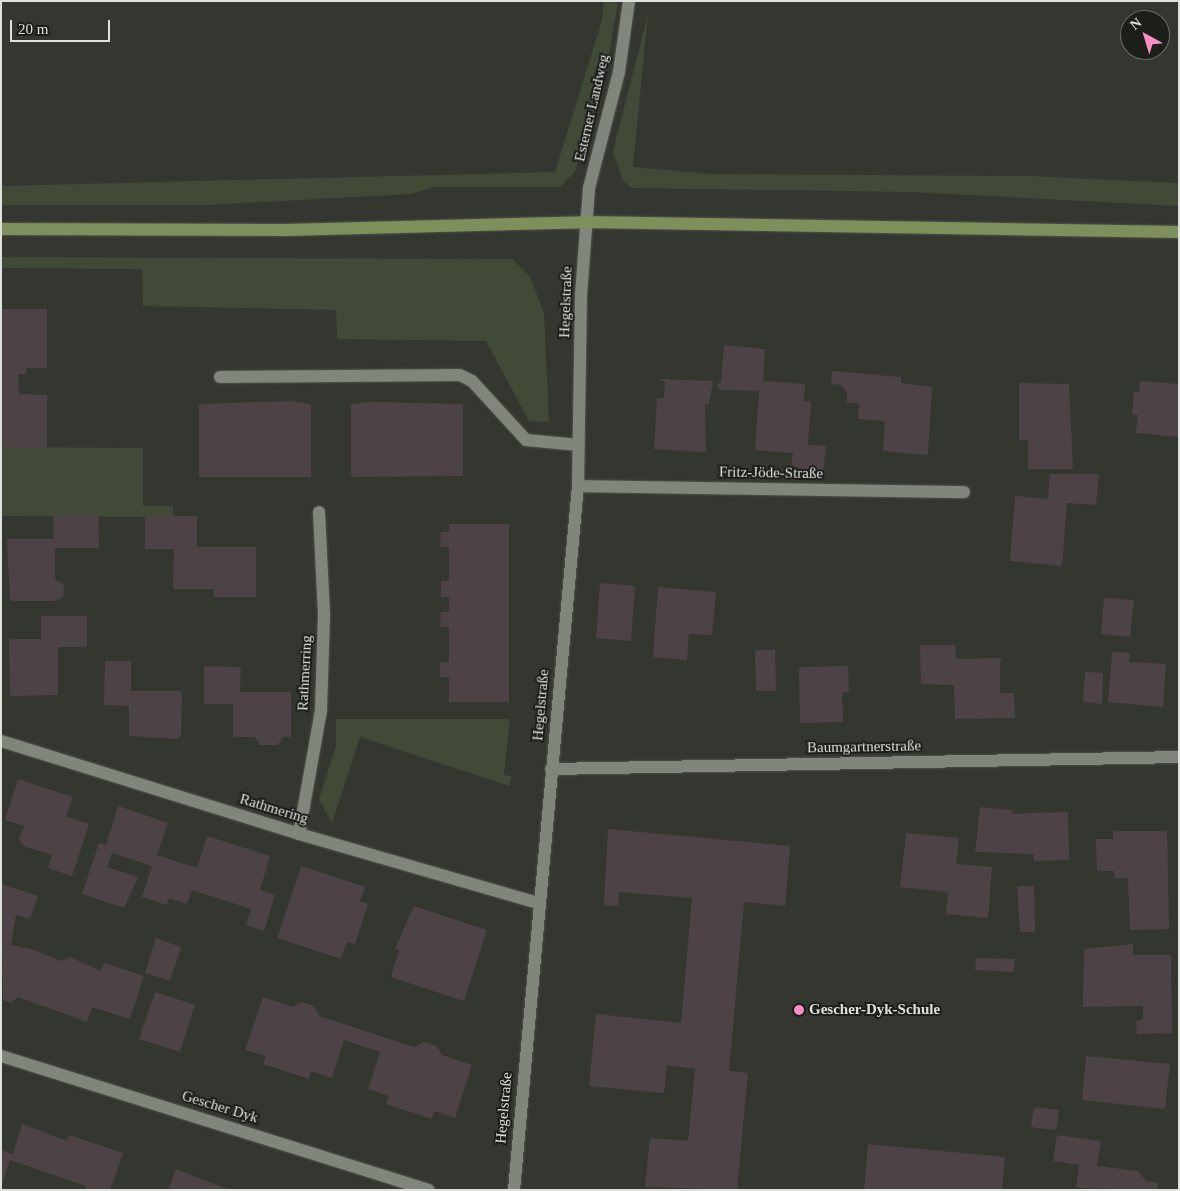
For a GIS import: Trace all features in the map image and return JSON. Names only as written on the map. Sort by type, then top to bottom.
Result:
[{"type":"main road","points":[[1,229],[286,230],[586,222],[1179,232]]},
{"type":"street","name":"Esterner Landweg","points":[[586,222],[589,188],[619,72],[629,1]]},
{"type":"street","name":"Hegelstraße","points":[[514,1190],[538,903],[578,486],[586,222]]},
{"type":"street","points":[[220,377],[460,375],[472,381],[526,440],[579,445]]},
{"type":"street","name":"Fritz-Jöde-Straße","points":[[578,486],[964,492]]},
{"type":"street","name":"Rathmerring","points":[[299,834],[322,702],[324,614],[319,512]]},
{"type":"street","name":"Rathmering","points":[[1,740],[299,834],[538,903]]},
{"type":"street","name":"Baumgartnerstraße","points":[[551,769],[1179,757]]},
{"type":"street","name":"Gescher Dyk","points":[[1,1056],[428,1190]]},
{"type":"green space","points":[[604,1],[618,1],[605,79],[575,171],[560,187],[434,187],[411,194],[206,205],[1,205],[1,186],[555,172],[602,20]]},
{"type":"green space","points":[[648,14],[633,167],[711,174],[1029,176],[1179,183],[1179,206],[911,192],[632,188],[623,181],[613,151]]},
{"type":"green space","points":[[1,257],[513,259],[530,277],[544,313],[549,422],[529,421],[486,341],[337,339],[336,310],[143,306],[142,269],[1,268]]},
{"type":"green space","points":[[1,447],[143,448],[143,506],[173,506],[173,517],[1,516]]},
{"type":"green space","points":[[336,719],[510,719],[504,775],[512,776],[509,786],[360,737],[332,823],[319,799],[336,746]]},
{"type":"building","points":[[1,309],[47,309],[47,368],[26,368],[26,374],[18,374],[19,394],[47,395],[47,448],[1,447]]},
{"type":"building","points":[[724,345],[765,349],[763,381],[805,384],[804,401],[811,401],[808,445],[826,446],[823,475],[790,472],[793,453],[755,450],[759,391],[720,390],[717,385],[721,382]]},
{"type":"building","points":[[832,371],[901,377],[901,383],[932,387],[928,455],[883,451],[885,421],[858,419],[859,403],[847,403],[847,392],[841,385],[831,384]]},
{"type":"building","points":[[658,379],[713,381],[709,404],[705,404],[706,452],[654,449],[657,398],[664,398],[665,382]]},
{"type":"building","points":[[1140,381],[1179,384],[1179,437],[1136,433],[1138,415],[1132,415],[1134,392],[1139,392]]},
{"type":"building","points":[[1019,383],[1069,384],[1073,469],[1028,469],[1028,440],[1019,440]]},
{"type":"building","points":[[290,401],[311,404],[311,477],[199,477],[199,404]]},
{"type":"building","points":[[372,402],[463,404],[463,476],[351,477],[351,404]]},
{"type":"building","points":[[1050,474],[1099,474],[1096,505],[1067,503],[1062,566],[1010,561],[1015,496],[1048,499]]},
{"type":"building","points":[[53,516],[98,516],[99,548],[55,548],[55,580],[64,584],[63,597],[55,601],[10,601],[7,539],[54,539]]},
{"type":"building","points":[[145,516],[197,516],[197,547],[256,547],[256,597],[214,597],[214,589],[173,589],[174,549],[145,549]]},
{"type":"building","points":[[449,524],[509,524],[509,702],[449,702],[449,677],[440,677],[440,662],[449,662],[449,627],[440,627],[441,612],[449,612],[449,597],[441,597],[441,581],[449,581],[449,547],[440,547],[441,532],[449,532]]},
{"type":"building","points":[[600,583],[635,586],[631,641],[596,638]]},
{"type":"building","points":[[658,587],[716,592],[712,635],[689,634],[687,660],[653,657]]},
{"type":"building","points":[[1104,598],[1134,600],[1130,637],[1101,634]]},
{"type":"building","points":[[41,616],[87,616],[87,647],[58,647],[58,695],[10,696],[9,639],[41,639]]},
{"type":"building","points":[[920,645],[955,645],[956,659],[1004,658],[1000,660],[1000,693],[1014,693],[1015,718],[955,719],[954,685],[921,684]]},
{"type":"building","points":[[755,650],[775,650],[776,691],[756,691]]},
{"type":"building","points":[[1112,652],[1130,653],[1129,662],[1166,664],[1163,707],[1108,702]]},
{"type":"building","points":[[105,661],[131,661],[131,691],[182,691],[181,735],[177,739],[129,736],[129,706],[104,705]]},
{"type":"building","points":[[204,666],[241,667],[240,692],[291,692],[291,737],[283,737],[278,745],[260,745],[255,737],[233,737],[233,704],[204,704]]},
{"type":"building","points":[[848,666],[849,692],[842,693],[843,722],[800,723],[799,667]]},
{"type":"building","points":[[1085,672],[1103,673],[1102,704],[1083,702]]},
{"type":"building","points":[[18,779],[73,797],[66,816],[89,824],[72,876],[48,868],[52,855],[23,846],[19,839],[24,826],[5,820]]},
{"type":"building","points":[[118,806],[168,823],[157,855],[181,863],[197,868],[207,836],[270,856],[260,890],[275,895],[264,931],[246,925],[251,909],[192,890],[187,904],[169,898],[167,905],[142,897],[152,866],[112,853],[107,867],[138,877],[124,908],[82,894],[99,843],[106,845]]},
{"type":"building","points":[[980,807],[1013,810],[1012,814],[1068,812],[1069,860],[1034,861],[1033,854],[975,852]]},
{"type":"building","points":[[1167,827],[1169,929],[1130,930],[1128,878],[1114,878],[1114,871],[1097,871],[1096,839],[1113,839],[1113,831],[1167,831]]},
{"type":"building","points":[[608,829],[790,846],[785,906],[744,902],[729,1071],[748,1073],[737,1190],[645,1187],[650,1138],[688,1141],[695,1069],[667,1065],[664,1093],[589,1086],[596,1014],[681,1023],[692,898],[619,892],[618,906],[604,905]]},
{"type":"building","points":[[906,833],[959,838],[956,864],[992,867],[988,918],[946,914],[948,892],[900,887]]},
{"type":"building","points":[[301,866],[365,887],[360,901],[368,904],[355,944],[347,942],[341,959],[277,938]]},
{"type":"building","points":[[1,884],[38,896],[30,919],[16,915],[11,945],[35,950],[60,961],[70,957],[101,971],[104,963],[144,976],[130,1019],[92,1007],[87,1022],[18,997],[11,1003],[3,1000]]},
{"type":"building","points":[[1017,886],[1034,886],[1035,932],[1020,932]]},
{"type":"building","points":[[414,906],[487,930],[464,1001],[391,977],[399,950],[395,949]]},
{"type":"building","points":[[156,938],[181,947],[170,981],[145,973]]},
{"type":"building","points":[[1133,944],[1133,955],[1171,955],[1172,1033],[1137,1034],[1136,1021],[1143,1020],[1143,1006],[1083,1007],[1084,949]]},
{"type":"building","points":[[976,958],[1015,959],[1014,972],[975,970]]},
{"type":"building","points":[[155,992],[195,1005],[180,1052],[139,1039]]},
{"type":"building","points":[[263,997],[292,1007],[302,1002],[314,1006],[319,1016],[414,1047],[424,1042],[437,1046],[442,1055],[472,1065],[455,1118],[434,1111],[432,1119],[386,1104],[389,1096],[368,1089],[380,1052],[344,1040],[332,1078],[311,1071],[309,1079],[263,1064],[266,1056],[245,1050]]},
{"type":"building","points":[[1086,1056],[1170,1064],[1165,1109],[1082,1100]]},
{"type":"building","points":[[1034,1107],[1059,1110],[1056,1130],[1031,1127]]},
{"type":"building","points":[[22,1124],[67,1141],[69,1135],[123,1153],[110,1190],[85,1190],[86,1186],[10,1160],[1,1187],[1,1150],[13,1154]]},
{"type":"building","points":[[1057,1135],[1101,1141],[1097,1166],[1138,1171],[1146,1181],[1158,1183],[1157,1190],[1076,1188],[1079,1165],[1053,1161]]},
{"type":"building","points":[[868,1144],[1005,1157],[1002,1190],[864,1190]]},
{"type":"building","points":[[176,1169],[230,1190],[168,1190]]},
{"type":"place","name":"Gescher-Dyk-Schule","points":[[799,1010]]}]
